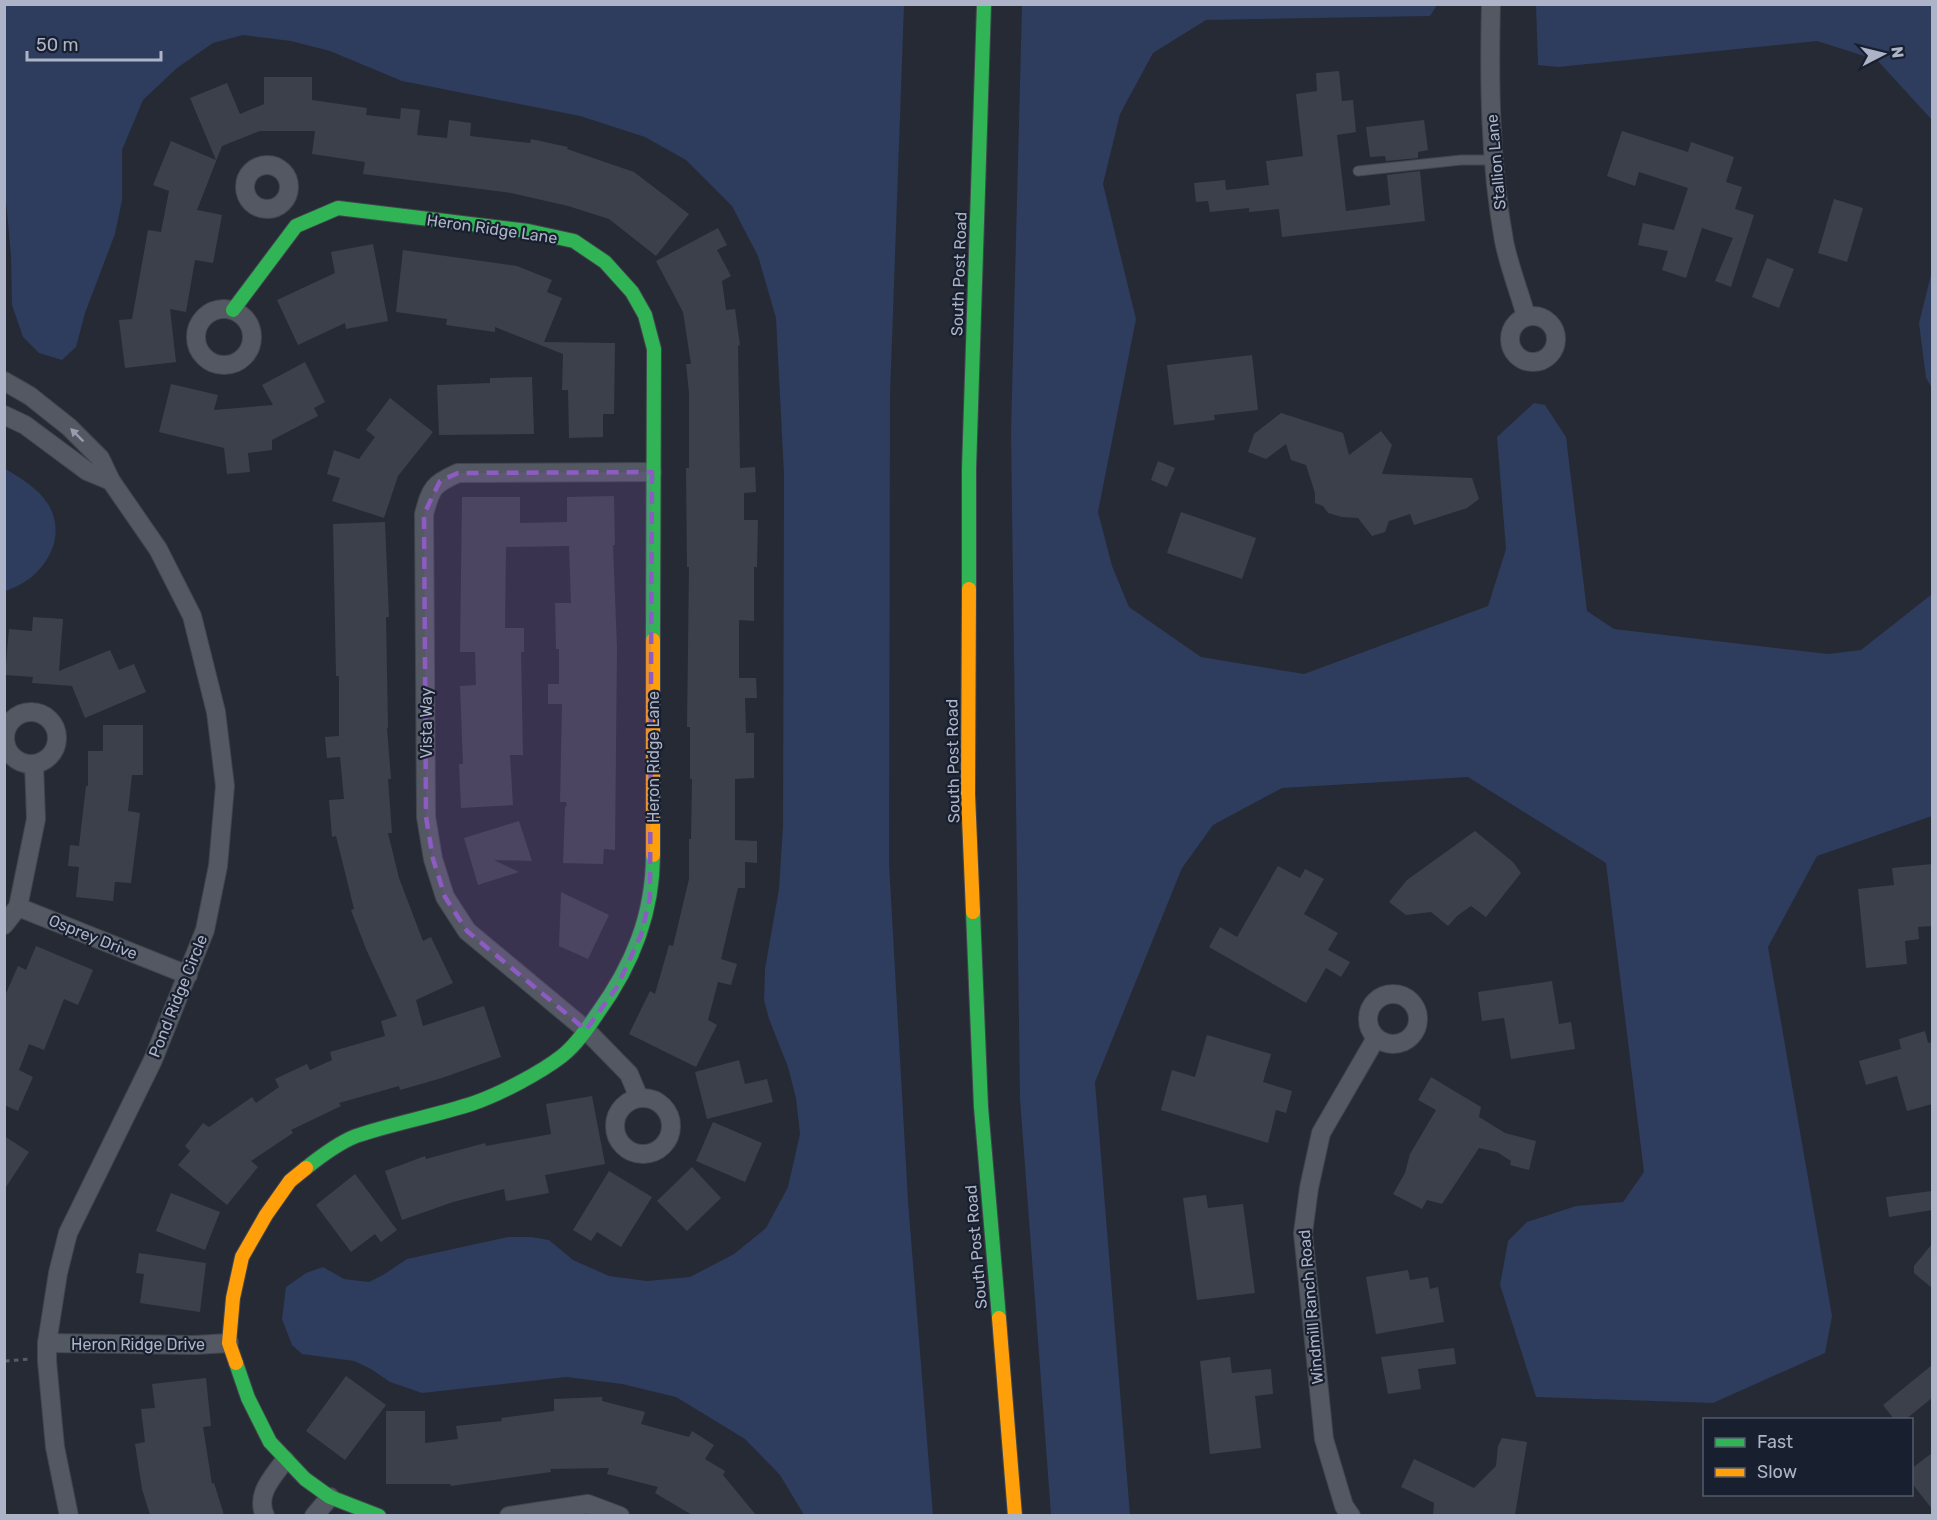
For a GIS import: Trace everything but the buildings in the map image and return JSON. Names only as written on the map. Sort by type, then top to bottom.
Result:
[{"type":"street","name":"South Post Road","points":[[984,4],[969,469],[968,794],[981,1107],[1015,1515]]},
{"type":"street","name":"Stallion Lane","points":[[1491,4],[1489,72],[1493,160],[1504,243],[1526,316]]},
{"type":"street","points":[[282,204],[296,226]]},
{"type":"street","name":"Heron Ridge Lane","points":[[233,310],[296,226],[338,208],[528,231],[574,242],[605,262],[632,292],[645,315],[654,349],[653,863],[650,898],[641,934],[617,987],[586,1030],[563,1055],[532,1075],[476,1102],[354,1137],[322,1155],[290,1180],[266,1215],[242,1257],[233,1298],[229,1343],[256,1416],[270,1442],[305,1479],[330,1497],[379,1515]]},
{"type":"street","name":"Pond Ridge Circle","points":[[4,381],[30,396],[69,427],[100,458],[111,481],[158,549],[192,616],[216,712],[225,786],[218,866],[205,930],[153,1060],[68,1233],[58,1273],[47,1343],[55,1447],[69,1515]]},
{"type":"street","points":[[4,415],[25,425],[87,471],[111,481]]},
{"type":"street","name":"Vista Way","points":[[639,1098],[629,1074],[586,1030],[467,931],[445,897],[433,859],[426,817],[424,514],[430,494],[440,481],[458,472],[652,472]]},
{"type":"street","points":[[4,925],[18,907],[36,819],[34,764]]},
{"type":"street","name":"Osprey Drive","points":[[18,907],[188,975]]},
{"type":"street","name":"Windmill Ranch Road","points":[[1352,1515],[1344,1506],[1324,1439],[1303,1233],[1309,1188],[1321,1133],[1376,1038]]},
{"type":"street","name":"Heron Ridge Drive","points":[[47,1343],[195,1345],[229,1343]]},
{"type":"street","points":[[265,1515],[260,1506],[263,1492],[285,1460]]},
{"type":"street","points":[[314,1515],[330,1497]]},
{"type":"street","points":[[509,1515],[588,1504],[620,1515]]},
{"type":"lane","points":[[1358,171],[1461,160],[1493,160]]},
{"type":"path","points":[[5,1361],[32,1359]]},
{"type":"highlighted area","points":[[652,472],[650,898],[641,935],[617,987],[586,1030],[467,931],[445,897],[433,859],[426,817],[424,514],[440,481],[458,473]]},
{"type":"water","points":[[5,5],[904,5],[890,395],[889,863],[908,1201],[933,1515],[804,1515],[780,1475],[745,1439],[676,1397],[622,1384],[566,1377],[422,1393],[390,1382],[354,1361],[302,1354],[292,1345],[282,1319],[286,1287],[306,1273],[323,1267],[344,1279],[369,1282],[407,1259],[508,1237],[549,1240],[573,1260],[609,1276],[647,1281],[690,1277],[734,1254],[766,1228],[788,1187],[800,1134],[796,1098],[788,1067],[764,1000],[765,969],[779,889],[783,826],[784,475],[776,318],[758,256],[732,206],[686,160],[645,137],[580,116],[402,81],[330,51],[291,41],[243,35],[213,43],[177,68],[143,100],[122,150],[122,200],[115,234],[85,313],[76,347],[62,360],[39,353],[23,337],[12,305],[11,256],[4,177]]},
{"type":"water","points":[[1022,5],[1437,5],[1430,16],[1206,20],[1153,53],[1120,114],[1103,184],[1136,319],[1098,512],[1112,566],[1129,607],[1201,657],[1304,674],[1488,606],[1506,549],[1497,437],[1534,403],[1545,405],[1566,437],[1587,611],[1614,629],[1828,654],[1861,650],[1932,594],[1932,816],[1817,856],[1768,947],[1832,1316],[1825,1353],[1713,1403],[1536,1397],[1500,1285],[1508,1241],[1527,1222],[1576,1206],[1623,1202],[1644,1172],[1606,863],[1468,777],[1282,788],[1213,825],[1182,868],[1095,1082],[1130,1515],[1051,1515],[1020,1099],[1011,433]]},
{"type":"water","points":[[1536,5],[1932,5],[1932,120],[1877,60],[1817,41],[1558,67],[1538,65]]},
{"type":"water","points":[[1932,271],[1932,388],[1926,378],[1919,323]]},
{"type":"water","points":[[4,468],[44,498],[54,518],[56,531],[54,545],[40,569],[18,586],[5,591]]},
{"type":"traffic: fast","points":[[969,589],[969,469],[984,4]]},
{"type":"traffic: fast","points":[[233,310],[296,226],[338,208],[528,231],[574,241],[605,262],[632,292],[645,315],[654,349],[653,640]]},
{"type":"traffic: fast","points":[[306,1168],[336,1146],[356,1136],[459,1108],[496,1094],[543,1069],[567,1052],[577,1042],[609,996],[630,958],[645,919],[653,855]]},
{"type":"traffic: fast","points":[[973,912],[981,1107],[999,1318]]},
{"type":"traffic: fast","points":[[236,1363],[248,1398],[270,1442],[305,1479],[330,1497],[379,1516]]},
{"type":"traffic: slow","points":[[969,589],[968,794],[973,912]]},
{"type":"traffic: slow","points":[[653,640],[653,855]]},
{"type":"traffic: slow","points":[[236,1363],[229,1343],[233,1298],[242,1257],[266,1215],[290,1181],[306,1168]]},
{"type":"traffic: slow","points":[[999,1318],[1015,1516]]}]
